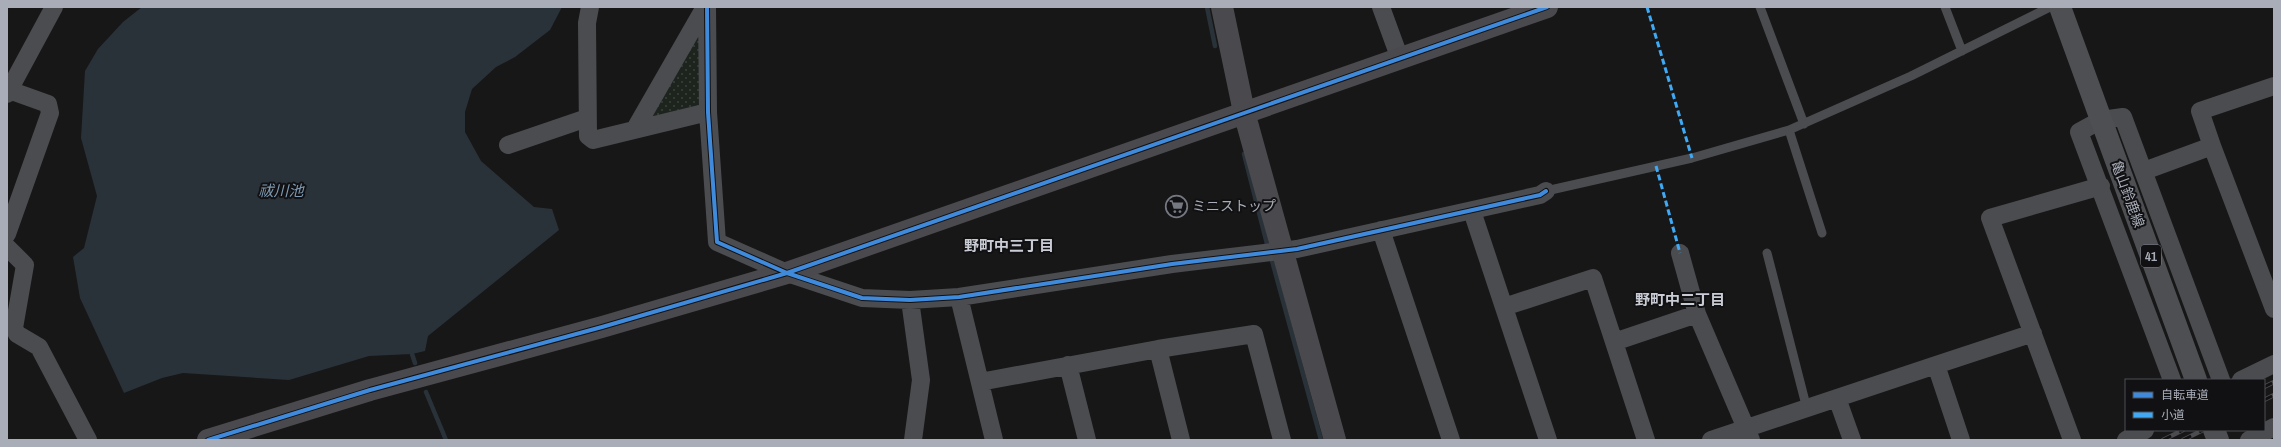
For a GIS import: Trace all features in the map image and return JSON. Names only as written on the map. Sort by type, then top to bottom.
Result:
[{"type":"main road","name":"亀山鈴鹿線","points":[[2060,7],[2196,379]]},
{"type":"street","points":[[7,234],[50,113],[48,104],[8,92],[54,7]]},
{"type":"street","points":[[596,7],[588,15],[588,136],[593,140],[708,112]]},
{"type":"street","points":[[706,7],[708,112],[717,242],[786,273],[862,298],[910,300],[959,297],[1172,264],[1297,249],[1540,196],[1546,191]]},
{"type":"street","points":[[635,129],[706,7]]},
{"type":"street","points":[[1222,7],[1273,252],[1335,440]]},
{"type":"street","points":[[1381,7],[1400,58]]},
{"type":"street","points":[[208,440],[370,390],[602,327],[786,273],[1547,7]]},
{"type":"street","points":[[2274,86],[2200,111],[2274,309]]},
{"type":"street","points":[[2172,379],[2101,186],[2079,132],[2103,127],[2123,117],[2221,379]]},
{"type":"street","points":[[508,145],[587,118]]},
{"type":"street","points":[[2144,170],[2212,146]]},
{"type":"street","points":[[2072,440],[1990,218],[2101,186]]},
{"type":"street","points":[[1472,211],[1548,440]]},
{"type":"street","points":[[1381,230],[1451,440]]},
{"type":"street","points":[[7,247],[25,265],[14,328],[17,334],[39,347],[88,440]]},
{"type":"street","points":[[1680,253],[1697,314],[1748,434]]},
{"type":"street","points":[[1504,307],[1593,278],[1646,440]]},
{"type":"street","points":[[959,297],[994,440]]},
{"type":"street","points":[[910,300],[921,380],[913,440]]},
{"type":"street","points":[[1614,342],[1697,314]]},
{"type":"street","points":[[1710,440],[1748,434],[1837,398],[2033,333]]},
{"type":"street","points":[[980,382],[1158,349],[1254,334],[1282,440]]},
{"type":"street","points":[[1158,349],[1181,440]]},
{"type":"street","points":[[2243,379],[2274,364]]},
{"type":"street","points":[[1068,365],[1087,440]]},
{"type":"street","points":[[1936,365],[1961,440]]},
{"type":"street","points":[[1837,398],[1852,440]]},
{"type":"street","points":[[2249,440],[2274,427]]},
{"type":"street","points":[[2126,440],[2143,431]]},
{"type":"lane","points":[[1760,7],[1804,124]]},
{"type":"lane","points":[[1945,7],[1962,51]]},
{"type":"lane","points":[[1546,191],[1692,158],[1789,130],[1962,51],[2050,7]]},
{"type":"lane","points":[[1789,130],[1822,233]]},
{"type":"lane","points":[[1767,253],[1808,409]]},
{"type":"shaded area","points":[[701,25],[703,101],[697,108],[651,121],[648,115]]},
{"type":"water","name":"祓川池","points":[[142,7],[562,7],[550,30],[515,57],[496,67],[472,89],[465,112],[465,132],[481,161],[534,207],[552,209],[559,230],[428,336],[425,351],[412,354],[369,356],[289,380],[183,373],[162,378],[124,393],[80,298],[73,257],[84,248],[97,196],[81,138],[85,71],[98,49],[123,22]]},
{"type":"waterway","points":[[1207,7],[1215,46]]},
{"type":"waterway","points":[[1244,154],[1268,248]]},
{"type":"waterway","points":[[1271,257],[1321,440]]},
{"type":"waterway","points":[[412,354],[415,363]]},
{"type":"waterway","points":[[426,392],[446,440]]},
{"type":"railway","points":[[2265,386],[2274,382]]},
{"type":"railway","points":[[2265,400],[2274,395]]},
{"type":"railway","points":[[2163,440],[2181,431]]},
{"type":"railway","points":[[2183,440],[2201,431]]},
{"type":"marked path","points":[[1647,7],[1692,158]]},
{"type":"marked path","points":[[1656,166],[1680,253]]},
{"type":"cycle path","points":[[707,7],[708,112],[717,242],[787,273],[862,298],[910,300],[959,297],[1172,264],[1297,249],[1540,195],[1546,191]]},
{"type":"cycle path","points":[[208,440],[370,390],[602,327],[787,273],[1547,7]]},
{"type":"place","name":"ミニストップ","points":[[1177,206]]},
{"type":"district","name":"野町中三丁目","points":[[1009,246]]},
{"type":"district","name":"野町中二丁目","points":[[1680,300]]}]
